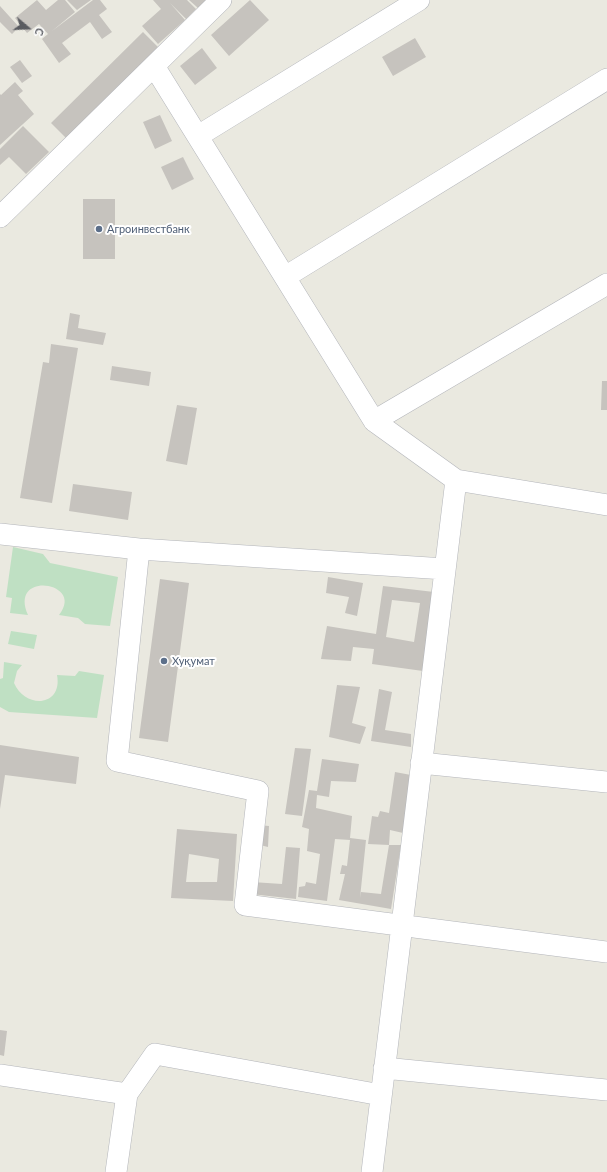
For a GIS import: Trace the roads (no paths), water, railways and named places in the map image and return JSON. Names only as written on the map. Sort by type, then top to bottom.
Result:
[{"type":"street","points":[[0,217],[221,0]]},
{"type":"street","points":[[198,136],[419,0]]},
{"type":"street","points":[[154,66],[374,421],[456,480],[607,505]]},
{"type":"street","points":[[285,277],[607,79]]},
{"type":"street","points":[[374,421],[607,284]]},
{"type":"street","points":[[372,1172],[456,480]]},
{"type":"street","points":[[0,534],[139,549],[445,569]]},
{"type":"street","points":[[139,549],[117,761],[258,791],[245,905],[607,952]]},
{"type":"street","points":[[421,763],[607,782]]},
{"type":"street","points":[[116,1172],[127,1094],[155,1054],[381,1095]]},
{"type":"street","points":[[384,1068],[607,1090]]},
{"type":"street","points":[[0,1075],[127,1094]]},
{"type":"place","name":"Агроинвестбанк","points":[[99,229]]},
{"type":"place","name":"Хуқумат","points":[[164,661]]}]
